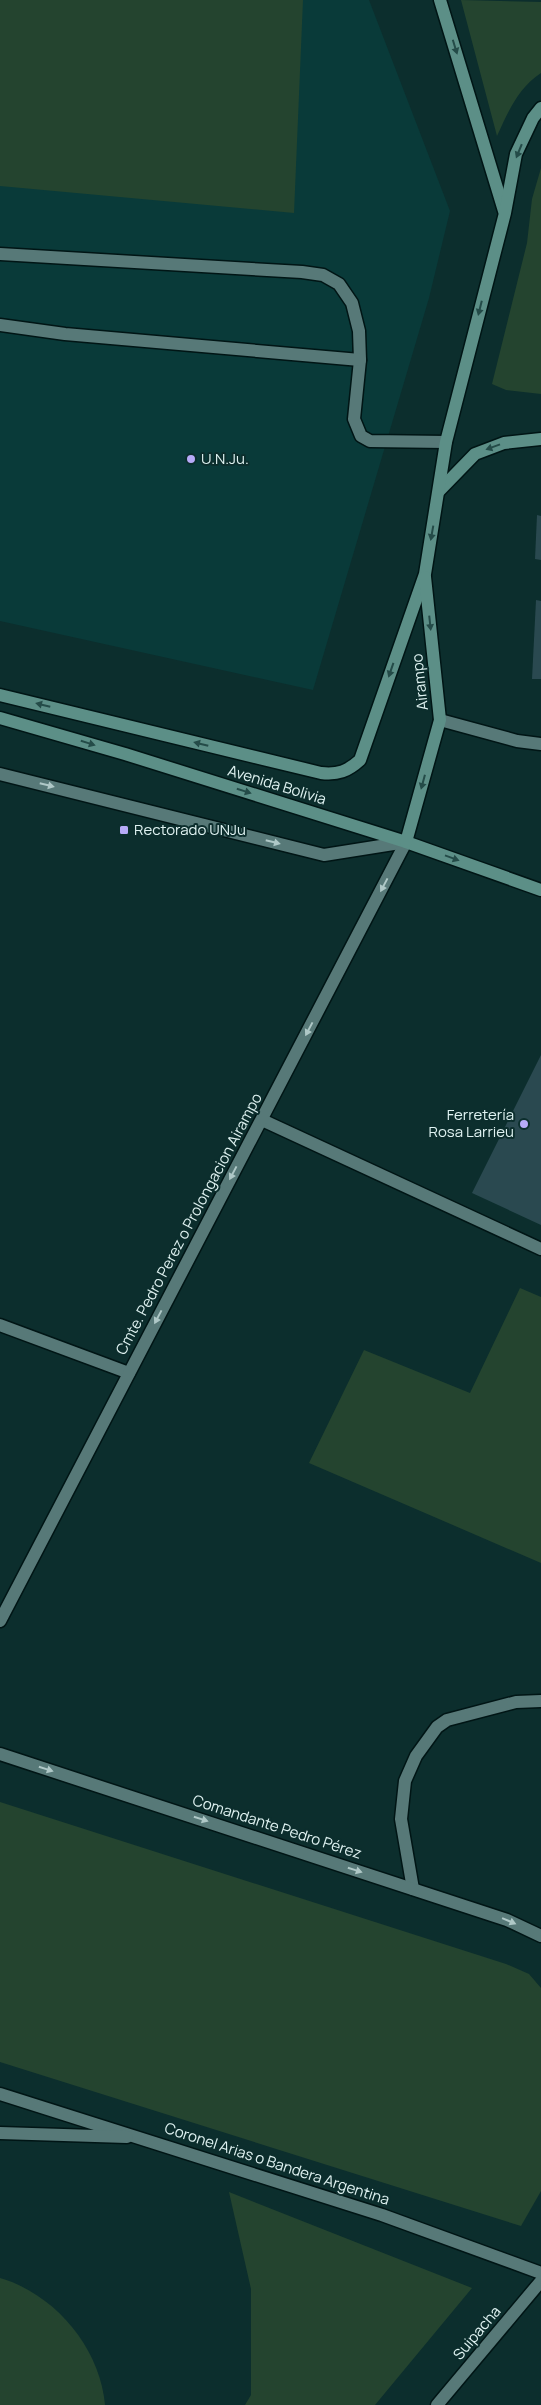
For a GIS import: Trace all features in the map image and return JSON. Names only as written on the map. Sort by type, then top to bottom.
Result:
[{"type":"main road","points":[[440,0],[505,213]]},
{"type":"main road","name":"Airampo","points":[[333,774],[349,770],[360,760],[424,574],[446,442],[505,213],[516,154],[533,118],[541,108]]},
{"type":"main road","points":[[439,491],[475,454],[504,443],[541,439]]},
{"type":"main road","name":"Airampo","points":[[406,842],[440,720],[424,574]]},
{"type":"main road","name":"Avenida Bolivia","points":[[0,695],[321,773],[333,774]]},
{"type":"main road","name":"Avenida Bolivia","points":[[0,718],[125,754],[406,842],[541,890]]},
{"type":"street","points":[[0,254],[270,270],[322,276],[339,284],[352,303],[359,331],[360,360],[354,410],[357,428],[361,436],[370,441],[446,442]]},
{"type":"street","points":[[0,325],[65,334],[360,360]]},
{"type":"street","points":[[440,720],[517,741],[541,744]]},
{"type":"street","points":[[0,774],[324,855],[406,842]]},
{"type":"street","name":"Cmte. Pedro Perez o Prolongacion Airampo","points":[[0,1621],[406,842]]},
{"type":"street","points":[[262,1120],[541,1249]]},
{"type":"street","points":[[0,1325],[129,1372]]},
{"type":"street","points":[[413,1889],[401,1818],[405,1781],[416,1756],[436,1727],[447,1720],[516,1702],[541,1701]]},
{"type":"street","name":"Comandante Pedro Pérez","points":[[0,1754],[507,1920],[541,1936]]},
{"type":"street","name":"Coronel Arias o Bandera Argentina","points":[[0,2094],[382,2216],[541,2273]]},
{"type":"street","points":[[0,2133],[142,2138]]},
{"type":"street","name":"Suipacha","points":[[437,2405],[541,2281]]},
{"type":"shaded area","name":"U.N.Ju.","points":[[0,0],[369,0],[450,211],[429,298],[313,690],[0,621]]},
{"type":"green space","points":[[0,0],[303,0],[294,213],[0,186]]},
{"type":"green space","points":[[461,0],[541,2],[541,73],[520,93],[497,136]]},
{"type":"green space","points":[[541,168],[541,394],[506,390],[492,384],[527,243],[532,199]]},
{"type":"green space","points":[[520,1288],[541,1297],[541,1563],[309,1463],[364,1350],[470,1393]]},
{"type":"green space","points":[[0,1802],[506,1964],[529,1974],[541,1988],[541,2191],[521,2226],[0,2062]]},
{"type":"green space","points":[[229,2192],[472,2288],[375,2405],[245,2405],[251,2395],[251,2289]]},
{"type":"green space","points":[[0,2278],[20,2286],[39,2297],[56,2310],[71,2326],[84,2344],[94,2363],[105,2405],[0,2405]]},
{"type":"building","points":[[537,515],[541,516],[541,560],[535,559]]},
{"type":"building","points":[[536,600],[541,601],[541,679],[532,679]]},
{"type":"building","name":"Ferretería Rosa Larrieu","points":[[541,1055],[541,1225],[472,1193]]},
{"type":"place","name":"U.N.Ju.","points":[[191,459]]},
{"type":"place","name":"Rectorado UNJu","points":[[124,830]]},
{"type":"place","name":"Ferretería Rosa Larrieu","points":[[524,1124]]}]
